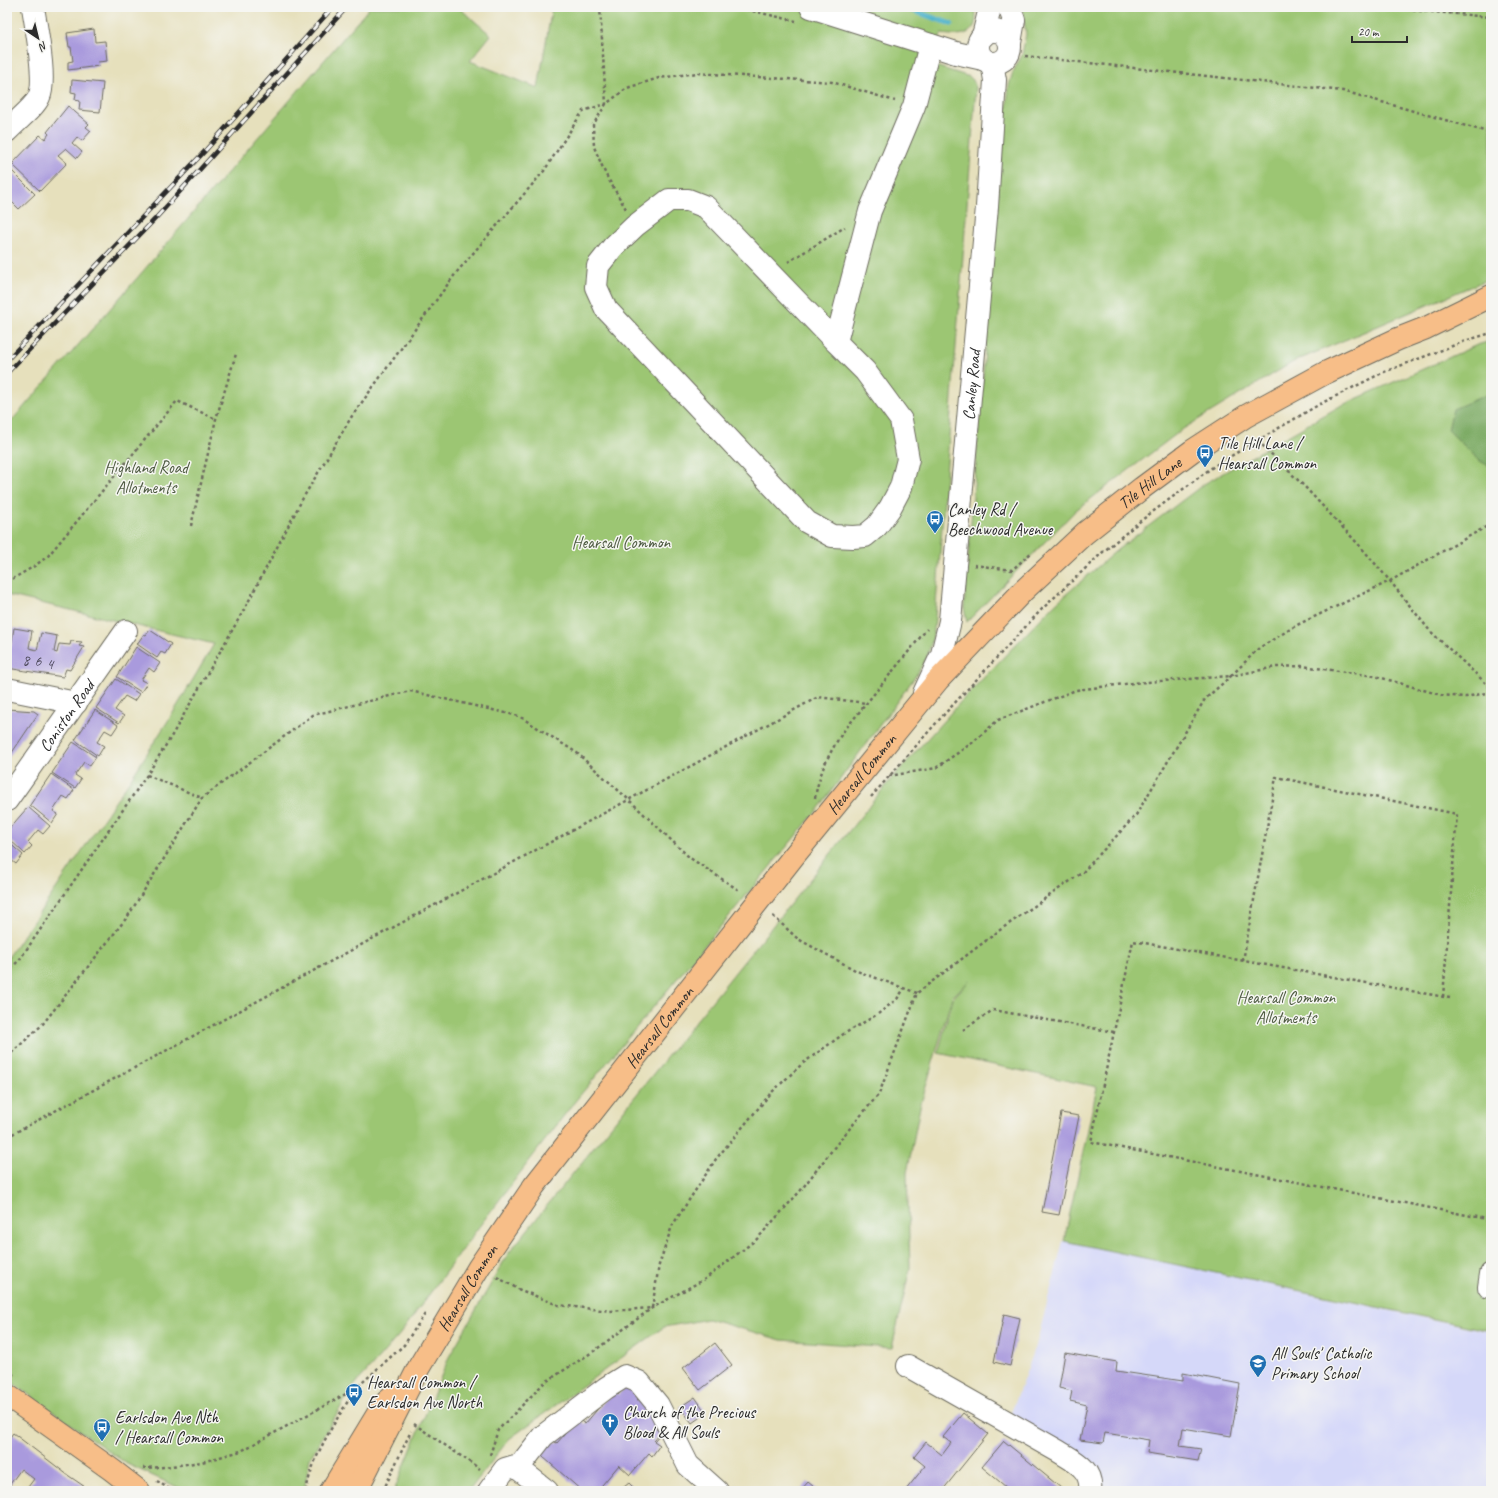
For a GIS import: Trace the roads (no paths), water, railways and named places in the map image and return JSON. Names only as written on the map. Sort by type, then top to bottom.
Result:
[{"type":"main road","name":"Tile Hill Lane","points":[[1426,328],[1491,296]]},
{"type":"main road","name":"Tile Hill Lane","points":[[920,701],[938,680],[1023,591],[1085,533],[1192,451],[1246,416],[1325,373],[1398,338],[1426,328],[1491,312]]},
{"type":"main road","name":"Hearsall Common","points":[[356,1491],[419,1367],[479,1267],[534,1186],[758,902],[920,701]]},
{"type":"main road","name":"Hearsall Common","points":[[331,1491],[382,1407],[419,1367]]},
{"type":"main road","points":[[7,1395],[139,1491]]},
{"type":"main road","points":[[373,1491],[400,1421],[402,1399]]},
{"type":"street","points":[[7,131],[36,102],[42,90],[42,78],[33,7]]},
{"type":"street","points":[[811,7],[930,45],[993,49]]},
{"type":"street","name":"Canley Road","points":[[920,701],[942,654],[950,621],[954,562],[987,207],[995,80],[989,7]]},
{"type":"street","name":"Canley Road","points":[[993,49],[1014,20],[1009,7]]},
{"type":"street","points":[[836,342],[870,211],[914,106],[930,45]]},
{"type":"street","points":[[669,200],[688,200],[706,207],[836,342],[865,371],[901,420],[908,459],[901,488],[890,508],[877,526],[865,536],[853,538],[832,536],[808,522],[606,309],[596,288],[598,266],[613,247],[635,226],[669,200]]},
{"type":"street","name":"Coniston Road","points":[[7,800],[126,631]]},
{"type":"street","points":[[7,689],[76,703]]},
{"type":"street","points":[[908,1366],[1058,1451],[1078,1464],[1087,1472],[1091,1480],[1090,1491]]},
{"type":"street","points":[[493,1486],[505,1469],[516,1467],[542,1436],[606,1388],[626,1376],[639,1382],[658,1405],[688,1465],[717,1491]]},
{"type":"street","points":[[516,1467],[546,1491]]},
{"type":"waterway","points":[[903,7],[951,24]]},
{"type":"railway","points":[[7,360],[204,152],[333,7]]},
{"type":"railway","points":[[7,373],[155,219],[347,7]]},
{"type":"place","name":"Tile Hill Lane / Hearsall Common","points":[[1205,468]]},
{"type":"place","name":"Canley Rd / Beechwood Avenue","points":[[935,534]]},
{"type":"place","name":"All Souls' Catholic Primary School","points":[[1258,1378]]},
{"type":"place","name":"Hearsall Common / Earlsdon Ave North","points":[[354,1407]]},
{"type":"place","name":"Church of the Precious Blood & All Souls","points":[[610,1437]]},
{"type":"place","name":"Earlsdon Ave Nth / Hearsall Common","points":[[102,1442]]},
{"type":"park label","name":"Highland Road Allotments","points":[[146,477]]},
{"type":"park label","name":"Hearsall Common Allotments","points":[[1286,1007]]}]
